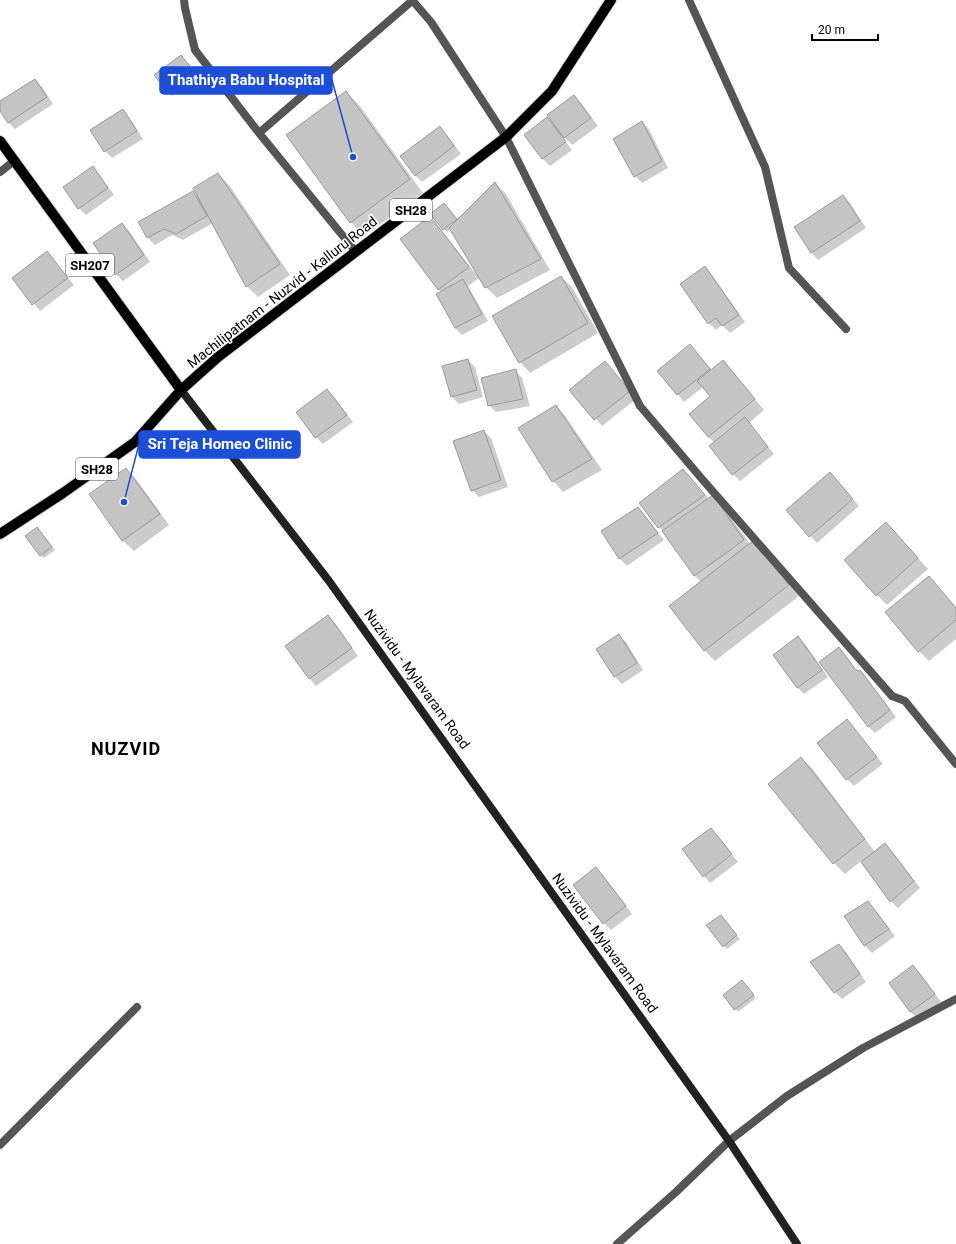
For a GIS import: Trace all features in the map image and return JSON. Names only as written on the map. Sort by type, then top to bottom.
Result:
[{"type":"main road","name":"Machilipatnam - Nuzvid - Kalluru Road","points":[[0,534],[63,493],[136,442],[181,390],[218,357],[506,137],[552,91],[611,0]]},
{"type":"main road","name":"Nuzividu - Mylavaram Road","points":[[0,141],[181,390]]},
{"type":"street","points":[[184,0],[195,50],[259,133],[356,252]]},
{"type":"street","points":[[259,133],[412,0],[431,22],[506,137],[640,406],[707,485],[892,696],[905,701],[956,764]]},
{"type":"street","points":[[689,0],[765,167],[789,268],[846,329]]},
{"type":"street","points":[[0,172],[14,161]]},
{"type":"street","name":"Nuzividu - Mylavaram Road","points":[[181,390],[329,581],[729,1141],[797,1244]]},
{"type":"street","points":[[617,1244],[676,1192],[729,1141],[787,1096],[862,1048],[956,999]]},
{"type":"street","points":[[0,1145],[137,1007]]},
{"type":"building","points":[[181,55],[192,69],[165,89],[154,75]]},
{"type":"building","points":[[35,79],[47,97],[8,123],[0,111],[0,101]]},
{"type":"building","points":[[346,91],[410,179],[350,223],[286,135]]},
{"type":"building","points":[[574,95],[591,118],[564,138],[547,115]]},
{"type":"building","points":[[123,109],[137,131],[104,152],[90,130]]},
{"type":"building","points":[[547,117],[566,142],[542,159],[524,135]]},
{"type":"building","points":[[642,121],[662,161],[634,177],[613,139]]},
{"type":"building","points":[[440,126],[454,146],[415,176],[400,156]]},
{"type":"building","points":[[93,166],[108,188],[78,209],[63,187]]},
{"type":"building","points":[[218,173],[280,264],[246,287],[193,188]]},
{"type":"building","points":[[495,182],[541,259],[485,288],[449,228]]},
{"type":"building","points":[[193,191],[207,216],[176,234],[164,229],[147,238],[138,222]]},
{"type":"building","points":[[843,195],[860,221],[811,253],[794,227]]},
{"type":"building","points":[[444,203],[457,219],[443,230],[430,214]]},
{"type":"building","points":[[430,216],[469,267],[438,290],[400,239]]},
{"type":"building","points":[[122,223],[144,255],[115,275],[93,243]]},
{"type":"building","points":[[47,251],[68,278],[32,305],[12,278]]},
{"type":"building","points":[[705,266],[739,315],[722,326],[716,318],[708,324],[680,284]]},
{"type":"building","points":[[561,276],[588,323],[519,363],[492,316]]},
{"type":"building","points":[[463,279],[482,314],[455,328],[436,294]]},
{"type":"building","points":[[690,344],[710,369],[677,395],[657,371]]},
{"type":"building","points":[[468,359],[477,390],[451,397],[442,366]]},
{"type":"building","points":[[723,360],[755,399],[708,437],[689,414],[710,396],[697,381]]},
{"type":"building","points":[[605,361],[630,391],[594,420],[569,390]]},
{"type":"building","points":[[516,369],[523,399],[488,406],[481,378]]},
{"type":"building","points":[[327,389],[347,415],[315,438],[296,412]]},
{"type":"building","points":[[556,405],[592,459],[552,482],[518,428]]},
{"type":"building","points":[[745,417],[768,447],[732,475],[709,446]]},
{"type":"building","points":[[484,430],[501,480],[471,491],[453,441]]},
{"type":"building","points":[[126,468],[160,514],[122,541],[89,494]]},
{"type":"building","points":[[683,469],[705,495],[658,528],[639,503]]},
{"type":"building","points":[[830,472],[853,499],[809,537],[786,510]]},
{"type":"building","points":[[713,495],[744,540],[694,576],[662,531]]},
{"type":"building","points":[[638,507],[658,533],[619,559],[601,531]]},
{"type":"building","points":[[886,522],[918,558],[876,596],[844,560]]},
{"type":"building","points":[[37,527],[52,547],[40,556],[25,536]]},
{"type":"building","points":[[754,540],[789,585],[704,651],[669,606]]},
{"type":"building","points":[[929,576],[956,608],[956,620],[918,652],[885,612]]},
{"type":"building","points":[[328,615],[352,648],[309,679],[285,646]]},
{"type":"building","points":[[619,634],[637,663],[614,677],[596,649]]},
{"type":"building","points":[[798,636],[822,670],[797,688],[773,655]]},
{"type":"building","points":[[839,647],[856,670],[861,671],[890,710],[868,727],[819,662]]},
{"type":"building","points":[[847,719],[877,757],[846,780],[817,743]]},
{"type":"building","points":[[801,757],[865,839],[833,864],[768,784]]},
{"type":"building","points":[[711,828],[732,854],[703,877],[682,849]]},
{"type":"building","points":[[885,843],[914,881],[890,902],[861,862]]},
{"type":"building","points":[[596,867],[626,906],[603,924],[573,885]]},
{"type":"building","points":[[868,901],[889,929],[864,946],[844,916]]},
{"type":"building","points":[[721,915],[737,935],[723,947],[706,925]]},
{"type":"building","points":[[839,944],[860,974],[834,993],[810,962]]},
{"type":"building","points":[[913,965],[935,994],[910,1012],[889,983]]},
{"type":"building","points":[[742,980],[754,995],[734,1010],[723,995]]},
{"type":"place","name":"Thathiya Babu Hospital","points":[[353,157]]},
{"type":"place","name":"Sri Teja Homeo Clinic","points":[[124,502]]},
{"type":"district","name":"NUZVID","points":[[126,748]]}]
